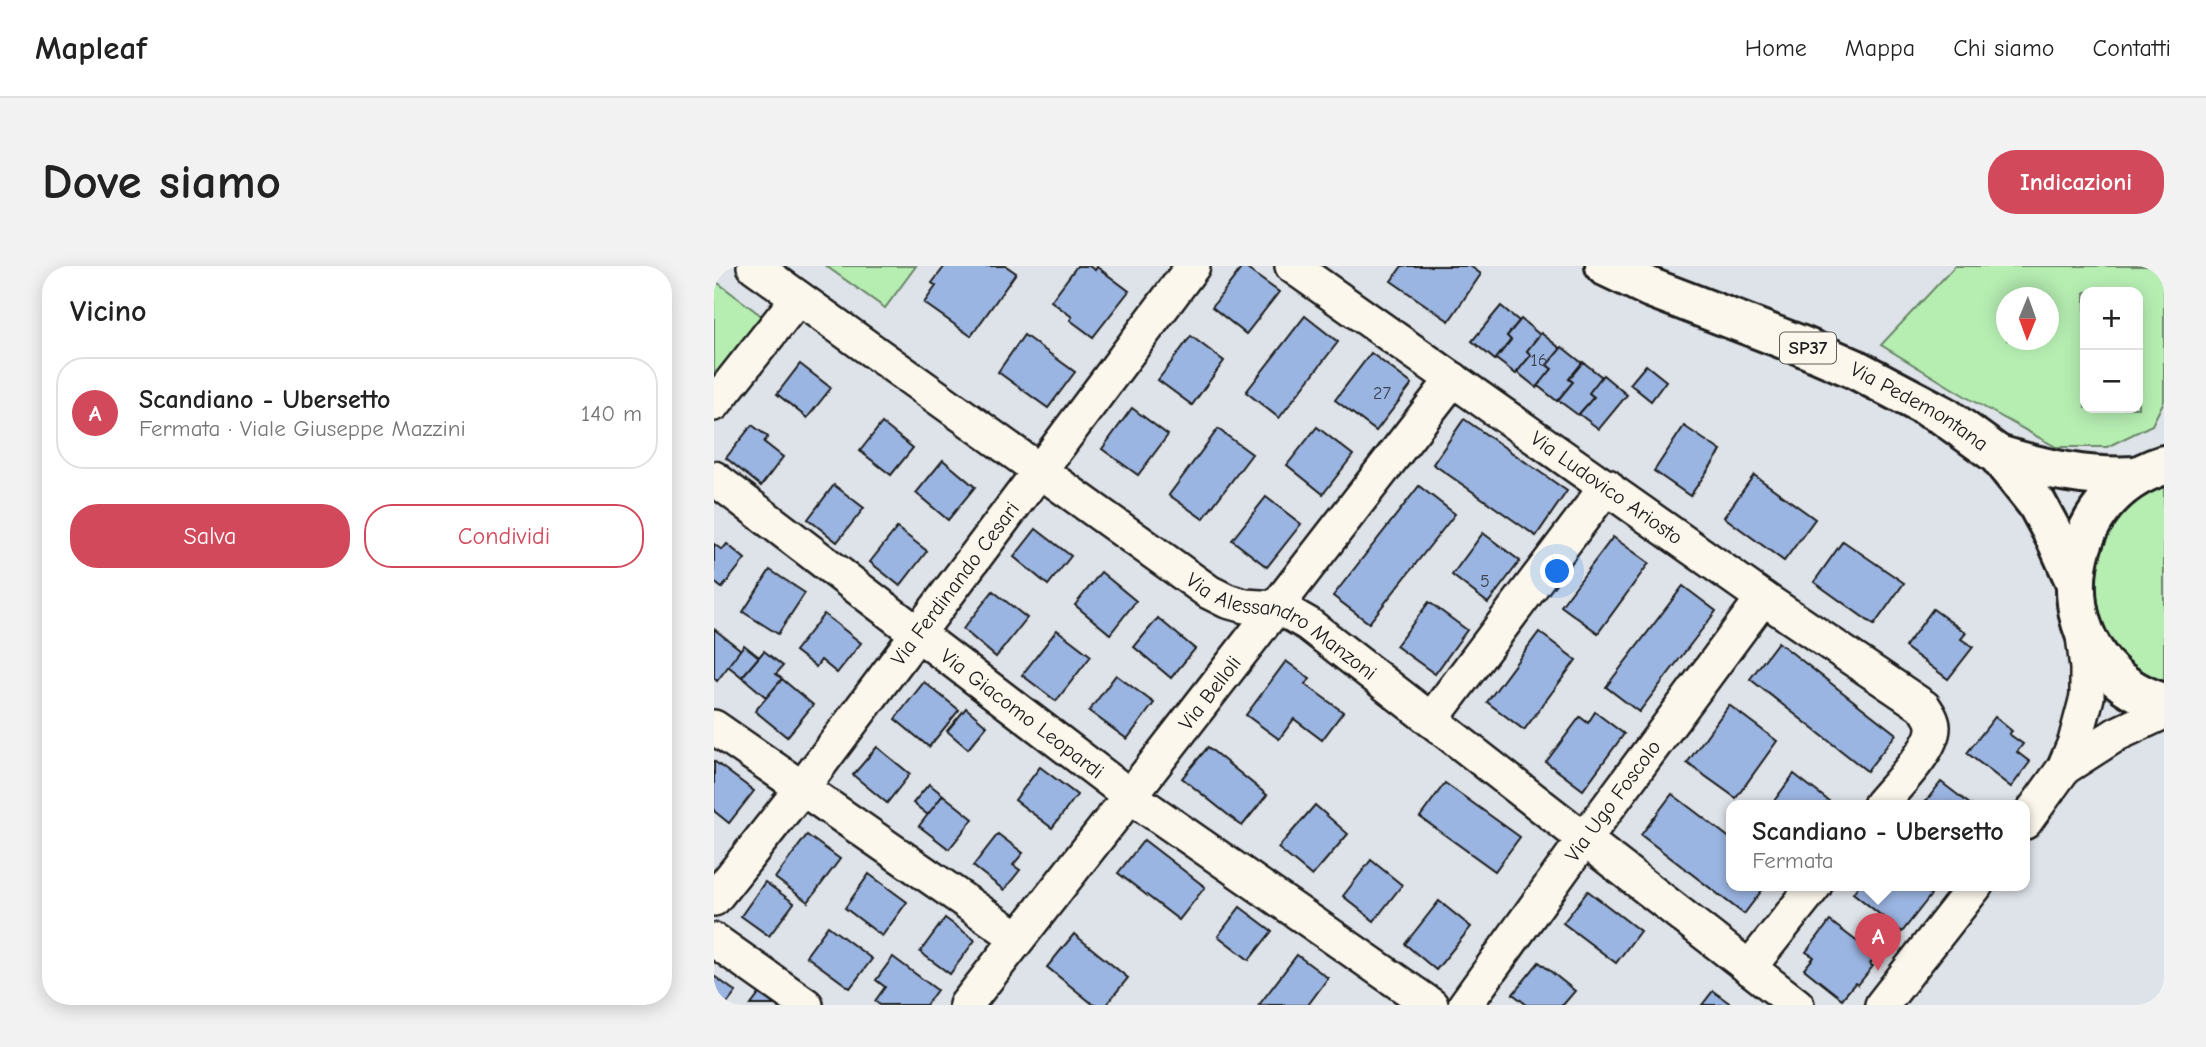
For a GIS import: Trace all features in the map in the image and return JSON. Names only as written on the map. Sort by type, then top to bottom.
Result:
[{"type":"main road","name":"Via Pedemontana","points":[[1605,266],[1651,288],[1855,369],[1944,416],[1998,456],[2037,504],[2075,581]]},
{"type":"main road","name":"Via Pedemontana","points":[[1998,456],[2065,473],[2115,477],[2155,467]]},
{"type":"main road","name":"Via Pedemontana","points":[[2155,467],[2109,498],[2087,530],[2076,566],[2075,581],[2081,624],[2089,642],[2112,673],[2143,695],[2164,703]]},
{"type":"street","name":"Via Alessandro Manzoni","points":[[754,266],[1209,592],[1245,606],[1276,608],[1308,624],[1797,1005]]},
{"type":"street","name":"Via Ferdinando Cesari","points":[[714,899],[802,788],[1193,266]]},
{"type":"street","name":"Via Ludovico Ariosto","points":[[1292,266],[1763,598],[1924,708],[1934,725],[1932,736],[1926,748],[1884,800]]},
{"type":"street","points":[[714,404],[798,298]]},
{"type":"street","name":"Via Belloli","points":[[966,1005],[1453,379]]},
{"type":"street","name":"Via Giacomo Leopardi","points":[[714,478],[1130,796],[1431,1005]]},
{"type":"street","points":[[1431,720],[1607,486]]},
{"type":"street","name":"Via Ugo Foscolo","points":[[1465,1005],[1763,598]]},
{"type":"street","points":[[2030,815],[2064,768],[2087,698],[2087,668],[2081,624]]},
{"type":"street","points":[[2064,768],[2117,734],[2164,712]]},
{"type":"street","points":[[714,727],[1018,938]]},
{"type":"street","points":[[1749,968],[1810,891]]},
{"type":"street","points":[[1882,1005],[1971,891]]},
{"type":"street","points":[[714,940],[806,1005]]},
{"type":"green space","points":[[826,266],[916,266],[885,308]]},
{"type":"green space","points":[[1955,266],[2164,266],[2164,401],[2152,425],[2107,447],[2056,447],[1881,345]]},
{"type":"green space","points":[[714,280],[763,317],[714,383]]},
{"type":"green space","points":[[2164,484],[2164,683],[2144,673],[2114,645],[2103,628],[2094,589],[2102,547],[2116,518],[2132,502]]},
{"type":"building","points":[[945,266],[1006,266],[1016,273],[971,336],[924,303],[936,286],[932,283]]},
{"type":"building","points":[[1077,266],[1089,266],[1095,270],[1097,267],[1129,291],[1093,337],[1051,301]]},
{"type":"building","points":[[1243,266],[1279,292],[1246,334],[1212,307]]},
{"type":"building","points":[[1402,266],[1470,266],[1481,274],[1449,321],[1391,281]]},
{"type":"building","points":[[1501,306],[1519,321],[1507,336],[1511,340],[1495,360],[1472,341]]},
{"type":"building","points":[[1305,316],[1338,342],[1279,418],[1246,392]]},
{"type":"building","points":[[1521,319],[1540,335],[1527,351],[1531,355],[1516,374],[1496,359],[1511,340],[1507,336]]},
{"type":"building","points":[[1541,333],[1561,349],[1547,365],[1552,369],[1537,388],[1517,372],[1531,355],[1527,351]]},
{"type":"building","points":[[1024,335],[1075,372],[1048,408],[998,372]]},
{"type":"building","points":[[1191,336],[1224,361],[1192,405],[1158,380]]},
{"type":"building","points":[[1562,347],[1582,363],[1569,379],[1573,382],[1557,401],[1538,386],[1552,369],[1547,365]]},
{"type":"building","points":[[1371,353],[1412,384],[1376,431],[1335,400]]},
{"type":"building","points":[[1583,362],[1602,377],[1589,393],[1594,397],[1578,415],[1558,400],[1573,382],[1569,379]]},
{"type":"building","points":[[800,364],[831,388],[807,418],[777,394]]},
{"type":"building","points":[[1646,365],[1666,381],[1651,401],[1630,384]]},
{"type":"building","points":[[1603,375],[1627,395],[1599,429],[1579,414],[1594,397],[1589,393]]},
{"type":"building","points":[[1132,408],[1168,435],[1138,475],[1102,449]]},
{"type":"building","points":[[1464,419],[1567,491],[1536,536],[1433,464]]},
{"type":"building","points":[[882,423],[913,448],[891,475],[860,451]]},
{"type":"building","points":[[752,425],[768,437],[764,442],[783,457],[761,486],[726,458]]},
{"type":"building","points":[[1684,426],[1721,451],[1690,496],[1654,471]]},
{"type":"building","points":[[1317,427],[1353,455],[1323,494],[1287,465]]},
{"type":"building","points":[[1218,429],[1252,454],[1203,519],[1169,495]]},
{"type":"building","points":[[943,460],[975,487],[948,520],[916,493]]},
{"type":"building","points":[[1754,475],[1815,519],[1784,561],[1724,517]]},
{"type":"building","points":[[834,485],[864,508],[837,542],[808,519]]},
{"type":"building","points":[[1419,486],[1455,514],[1369,623],[1333,596]]},
{"type":"building","points":[[1266,497],[1301,524],[1267,567],[1232,540]]},
{"type":"building","points":[[897,528],[927,551],[900,586],[870,562]]},
{"type":"building","points":[[1036,529],[1071,556],[1048,585],[1014,557]]},
{"type":"building","points":[[1483,533],[1520,561],[1488,603],[1452,575]]},
{"type":"building","points":[[1613,537],[1649,563],[1598,633],[1561,606]]},
{"type":"building","points":[[1843,541],[1904,583],[1874,625],[1814,582]]},
{"type":"building","points":[[714,544],[722,550],[727,544],[745,559],[722,588],[714,582]]},
{"type":"building","points":[[770,570],[805,593],[778,634],[743,612]]},
{"type":"building","points":[[1101,572],[1136,601],[1110,634],[1075,605]]},
{"type":"building","points":[[1683,586],[1716,611],[1639,712],[1606,687]]},
{"type":"building","points":[[993,591],[1027,618],[996,657],[963,629]]},
{"type":"building","points":[[1429,602],[1467,630],[1435,674],[1396,646]]},
{"type":"building","points":[[1933,609],[1966,633],[1961,639],[1973,647],[1948,679],[1905,647]]},
{"type":"building","points":[[824,614],[861,643],[837,673],[821,660],[816,667],[795,651]]},
{"type":"building","points":[[1158,618],[1195,649],[1171,678],[1134,647]]},
{"type":"building","points":[[714,629],[741,650],[717,681],[714,678]]},
{"type":"building","points":[[1057,630],[1091,656],[1056,701],[1022,675]]},
{"type":"building","points":[[1539,632],[1576,660],[1524,730],[1487,702]]},
{"type":"building","points":[[1778,642],[1896,734],[1867,771],[1750,679]]},
{"type":"building","points":[[744,645],[759,657],[742,677],[728,666]]},
{"type":"building","points":[[764,651],[783,666],[776,674],[782,679],[767,698],[742,677]]},
{"type":"building","points":[[1286,661],[1310,679],[1305,684],[1343,712],[1322,740],[1294,719],[1279,739],[1246,715]]},
{"type":"building","points":[[1116,675],[1154,703],[1127,739],[1089,711]]},
{"type":"building","points":[[782,679],[813,705],[787,737],[755,711]]},
{"type":"building","points":[[924,682],[959,710],[929,747],[895,719]]},
{"type":"building","points":[[1729,705],[1777,741],[1736,798],[1687,763]]},
{"type":"building","points":[[966,708],[987,726],[968,749],[947,731]]},
{"type":"building","points":[[1595,712],[1624,734],[1583,790],[1546,762],[1580,717],[1588,723]]},
{"type":"building","points":[[1995,717],[2012,731],[2009,734],[2023,744],[2017,752],[2030,762],[2011,787],[1967,753]]},
{"type":"building","points":[[877,747],[910,774],[887,803],[853,775]]},
{"type":"building","points":[[1208,747],[1267,795],[1242,826],[1182,778]]},
{"type":"building","points":[[714,761],[754,791],[729,823],[714,811]]},
{"type":"building","points":[[1040,767],[1077,795],[1052,828],[1015,800]]},
{"type":"building","points":[[1794,774],[1828,800],[1775,800]]},
{"type":"building","points":[[1941,782],[1964,800],[1927,800]]},
{"type":"building","points":[[1445,783],[1520,837],[1495,871],[1420,817]]},
{"type":"building","points":[[929,784],[943,795],[928,815],[913,803]]},
{"type":"building","points":[[1672,794],[1726,835],[1726,891],[1761,891],[1744,914],[1641,835]]},
{"type":"building","points":[[943,795],[973,819],[949,849],[919,826]]},
{"type":"building","points":[[1315,805],[1348,834],[1312,876],[1278,848]]},
{"type":"building","points":[[998,834],[1023,853],[1013,865],[1020,870],[1004,890],[973,866]]},
{"type":"building","points":[[807,835],[840,859],[808,902],[775,878]]},
{"type":"building","points":[[1144,840],[1205,887],[1179,920],[1118,873]]},
{"type":"building","points":[[1371,860],[1402,885],[1374,921],[1343,896]]},
{"type":"building","points":[[869,874],[907,902],[882,936],[845,908]]},
{"type":"building","points":[[765,882],[794,903],[769,936],[741,916]]},
{"type":"building","points":[[1588,891],[1640,931],[1616,963],[1563,923]]},
{"type":"building","points":[[1926,891],[1931,895],[1902,932],[1853,893]]},
{"type":"building","points":[[1439,901],[1471,927],[1436,970],[1405,944]]},
{"type":"building","points":[[1240,907],[1272,931],[1249,960],[1218,936]]},
{"type":"building","points":[[945,918],[975,940],[950,974],[920,952]]},
{"type":"building","points":[[1830,921],[1876,956],[1870,964],[1873,966],[1858,985],[1855,983],[1842,999],[1804,969],[1814,957],[1806,952]]},
{"type":"building","points":[[828,926],[872,959],[850,988],[806,956]]},
{"type":"building","points":[[1074,934],[1128,978],[1106,1005],[1094,1005],[1047,967]]},
{"type":"building","points":[[1297,955],[1328,978],[1308,1005],[1259,1005]]},
{"type":"building","points":[[893,957],[937,990],[926,1005],[880,1005],[875,1001],[885,987],[876,980]]},
{"type":"building","points":[[1539,962],[1575,991],[1563,1005],[1527,1005],[1513,994]]},
{"type":"building","points":[[714,976],[736,992],[726,1005],[714,1005]]},
{"type":"building","points":[[1713,991],[1732,1005],[1702,1005]]},
{"type":"building","points":[[760,993],[775,1005],[751,1005]]},
{"type":"place","name":"Scandiano - Ubersetto","points":[[1878,971]]}]
